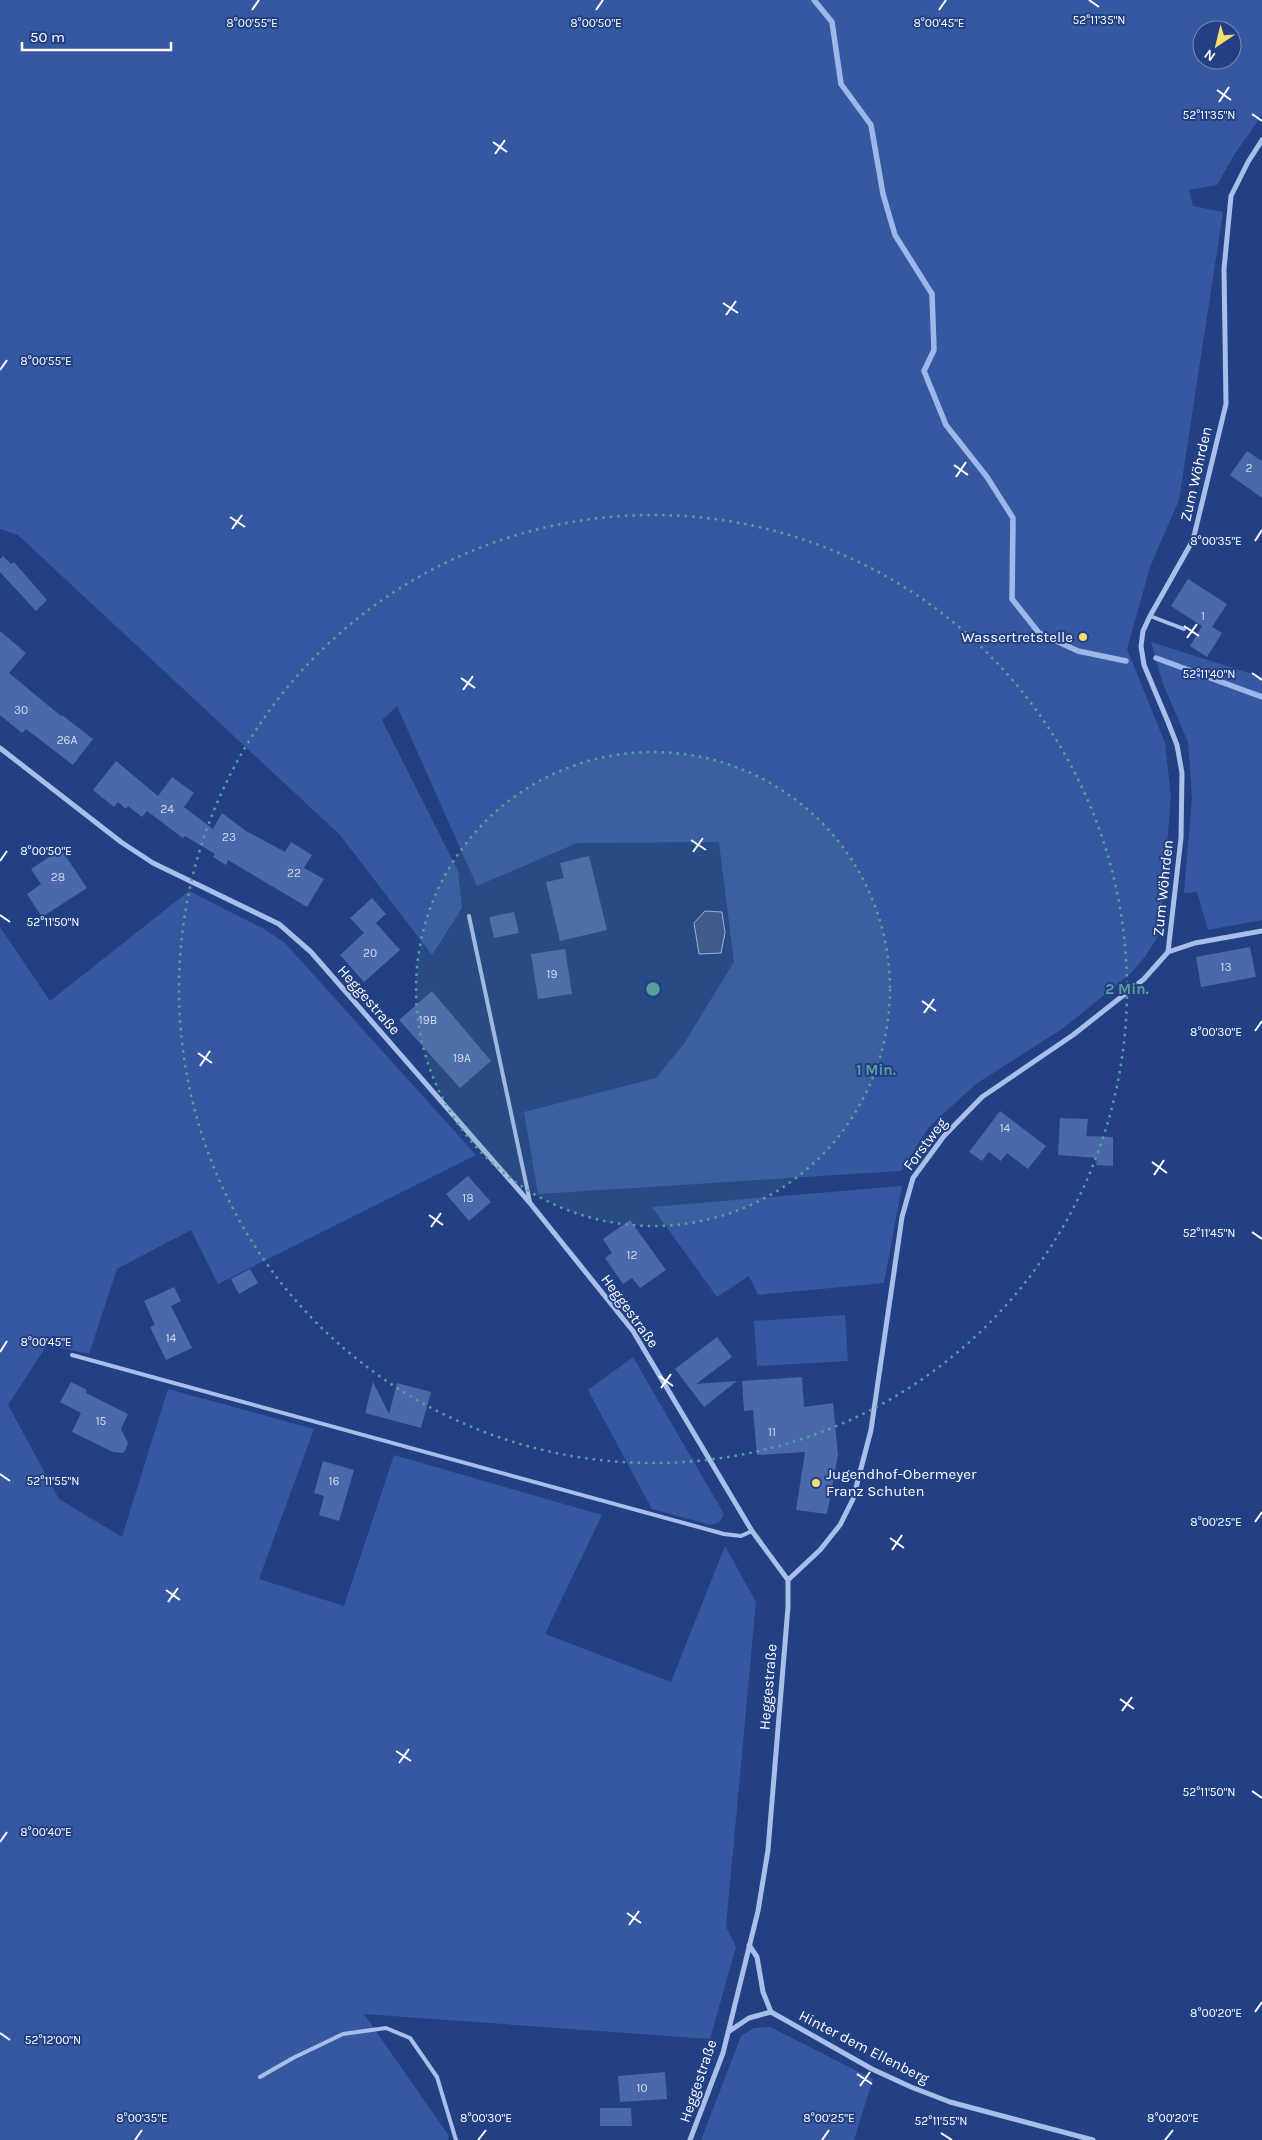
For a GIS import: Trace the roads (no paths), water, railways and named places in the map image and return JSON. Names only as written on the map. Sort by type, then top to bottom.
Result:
[{"type":"street","name":"Zum Wöhrden","points":[[1168,952],[1181,838],[1182,773],[1176,745],[1168,722],[1144,665],[1141,646],[1143,631],[1150,616],[1193,540],[1224,413],[1226,404],[1224,269],[1231,196],[1248,162],[1262,140]]},
{"type":"street","name":"Heggestraße","points":[[0,748],[121,842],[153,863],[279,924],[311,952],[530,1202],[633,1331],[752,1531],[788,1580],[788,1607],[782,1660],[768,1850],[758,1911],[723,2053],[690,2140]]},
{"type":"street","name":"Forstweg","points":[[788,1580],[820,1550],[835,1531],[853,1499],[871,1430],[902,1217],[913,1178],[944,1136],[982,1098],[1087,1024],[1144,979],[1168,952],[1195,943],[1262,931]]},
{"type":"street","points":[[728,2032],[749,2018],[771,2012],[763,1992],[757,1957],[749,1945]]},
{"type":"street","name":"Hinter dem Ellenberg","points":[[771,2012],[872,2069],[911,2088],[950,2102],[1092,2140]]},
{"type":"lane","points":[[1150,616],[1184,629]]},
{"type":"lane","points":[[469,916],[530,1202]]},
{"type":"lane","points":[[72,1355],[724,1534],[742,1536],[752,1531]]},
{"type":"lane","points":[[260,2077],[293,2058],[343,2034],[386,2028],[410,2038],[437,2077],[456,2140]]},
{"type":"waterway","points":[[814,0],[832,22],[841,84],[871,125],[883,194],[895,235],[932,294],[934,350],[924,371],[946,425],[987,477],[1013,518],[1012,599],[1039,633],[1078,651],[1126,661]]},
{"type":"waterway","points":[[1156,658],[1262,697]]},
{"type":"place","name":"Wassertretstelle","points":[[1083,637]]},
{"type":"place","name":"Jugendhof-Obermeyer Franz Schuten","points":[[816,1483]]}]
